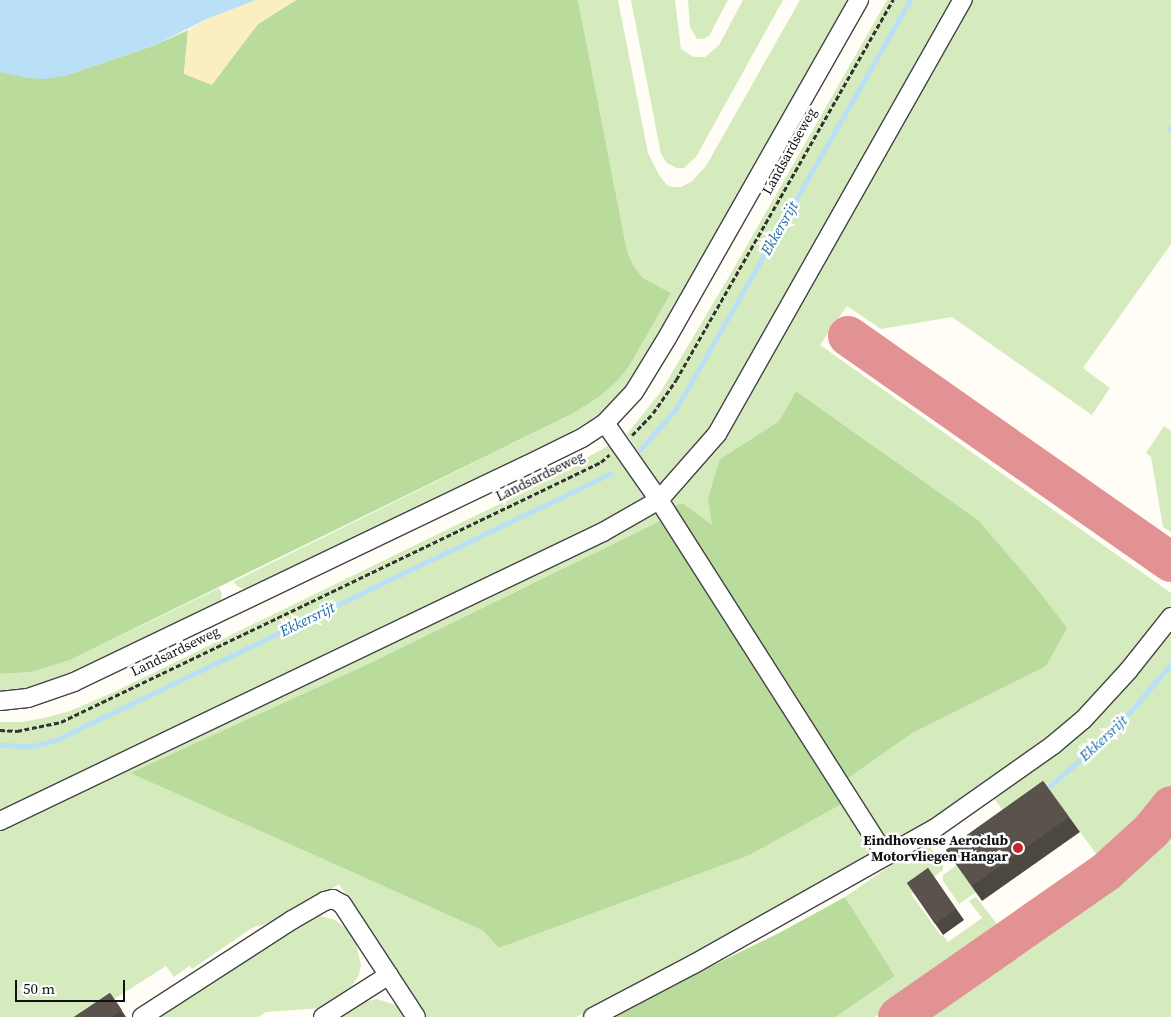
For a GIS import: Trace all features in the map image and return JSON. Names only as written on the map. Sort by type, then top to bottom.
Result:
[{"type":"street","name":"Landsardseweg","points":[[0,701],[28,698],[74,682],[527,466],[582,438],[605,423],[634,392],[667,338],[859,0]]},
{"type":"street","points":[[0,821],[603,532],[659,500],[718,434],[963,0]]},
{"type":"street","points":[[605,423],[659,500],[886,856]]},
{"type":"street","points":[[593,1017],[694,964],[934,829],[1053,745],[1083,720],[1128,671],[1171,617]]},
{"type":"street","points":[[142,1017],[292,920],[325,901],[333,899],[342,904],[416,1017]]},
{"type":"street","points":[[323,1017],[389,976]]},
{"type":"path","points":[[0,730],[17,731],[61,722],[601,462],[653,413],[676,380],[893,0]]},
{"type":"green space","points":[[296,0],[578,0],[627,251],[633,265],[643,278],[671,293],[631,363],[619,379],[599,397],[572,414],[70,660],[32,672],[0,674],[0,72],[64,76],[155,45],[188,30],[184,74],[241,44],[258,24]]},
{"type":"green space","points":[[578,0],[618,0],[648,153],[659,175],[667,185],[681,187],[691,182],[706,166],[800,0],[855,0],[632,386],[605,411],[564,436],[249,591],[240,588],[233,582],[572,414],[599,397],[631,363],[671,293],[643,278],[633,265],[627,251]]},
{"type":"green space","points":[[631,0],[675,0],[681,49],[694,57],[705,57],[719,45],[743,0],[783,0],[696,157],[684,168],[677,168],[667,163],[661,154]]},
{"type":"green space","points":[[688,0],[728,0],[709,36],[703,39],[697,39],[690,27]]},
{"type":"green space","points":[[887,0],[1171,0],[1171,244],[1083,368],[1110,388],[1092,415],[952,317],[881,329],[847,306],[820,345],[1171,593],[1171,606],[1092,703],[1051,740],[897,844],[890,841],[878,830],[844,781],[914,732],[978,520],[796,391],[779,421],[720,459],[712,525],[683,503],[671,506],[627,434],[660,393],[734,268]]},
{"type":"green space","points":[[796,391],[978,520],[1034,585],[1067,628],[1046,666],[914,732],[844,781],[672,506],[683,503],[712,525],[708,498],[720,459],[779,421]]},
{"type":"green space","points":[[1164,426],[1171,431],[1171,532],[1163,527],[1151,457],[1146,453]]},
{"type":"green space","points":[[615,442],[664,519],[368,664],[130,773],[475,927],[483,931],[499,948],[750,855],[842,804],[875,859],[576,1017],[424,1017],[339,884],[290,916],[252,928],[192,969],[189,966],[174,977],[166,966],[86,1017],[0,1017],[0,722],[21,722],[44,718],[70,711],[116,691],[522,493]]},
{"type":"green space","points":[[664,519],[842,804],[750,855],[499,948],[483,931],[475,927],[130,773],[368,664]]},
{"type":"green space","points":[[219,588],[222,594],[220,605],[91,667],[26,690],[0,691],[0,674],[32,672],[70,660]]},
{"type":"green space","points":[[1171,628],[1171,787],[1158,803],[1123,839],[1099,858],[1054,796],[1010,820],[993,797]]},
{"type":"green space","points":[[1171,826],[1171,1017],[924,1017],[1122,874],[1151,848]]},
{"type":"green space","points":[[923,843],[930,846],[943,866],[943,870],[911,894],[941,936],[943,935],[948,942],[982,918],[969,901],[976,897],[1000,928],[875,1017],[836,1017],[895,976],[845,897]]},
{"type":"green space","points":[[957,865],[976,892],[959,904],[943,881],[943,875]]},
{"type":"green space","points":[[845,897],[895,976],[836,1017],[608,1017],[779,933]]},
{"type":"green space","points":[[320,916],[335,920],[347,929],[355,939],[361,965],[359,975],[349,990],[322,1008],[266,1012],[258,1017],[148,1017],[301,919]]},
{"type":"green space","points":[[377,999],[399,1006],[408,1017],[333,1017],[357,1003]]},
{"type":"sand","points":[[256,0],[296,0],[258,24],[212,85],[184,74],[188,30],[207,19]]},
{"type":"water","points":[[0,0],[256,0],[207,19],[155,45],[64,76],[46,79],[27,78],[0,72]]},
{"type":"building","points":[[1043,781],[1069,817],[972,886],[946,850]]},
{"type":"building","points":[[928,868],[956,909],[935,924],[907,883]]},
{"type":"building","points":[[110,993],[122,1010],[112,1017],[74,1017]]},
{"type":"waterway","name":"Ekkersrijt","points":[[640,450],[676,409],[910,0]]},
{"type":"waterway","name":"Ekkersrijt","points":[[0,745],[34,746],[56,740],[610,474]]},
{"type":"waterway","name":"Ekkersrijt","points":[[1044,791],[1115,730],[1171,664]]},
{"type":"taxiway","points":[[848,336],[1171,562]]},
{"type":"taxiway","points":[[898,1017],[1107,871],[1151,831],[1171,806]]},
{"type":"place","name":"Eindhovense Aeroclub Motorvliegen Hangar","points":[[1018,848]]}]
